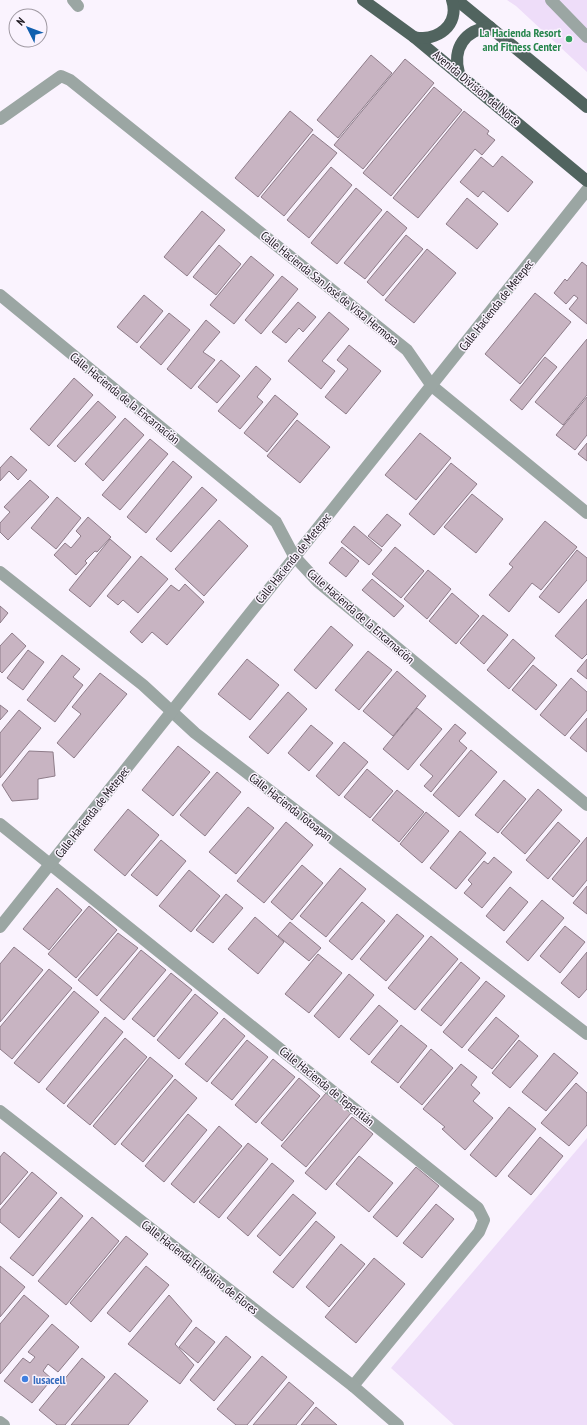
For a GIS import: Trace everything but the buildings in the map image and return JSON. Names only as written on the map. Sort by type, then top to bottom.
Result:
[{"type":"main road","name":"Avenida División del Norte","points":[[363,0],[414,37],[458,72],[587,181]]},
{"type":"main road","points":[[414,37],[423,39],[432,38],[446,29],[454,13],[452,0]]},
{"type":"main road","points":[[457,0],[587,107]]},
{"type":"main road","points":[[458,72],[456,54],[460,45],[473,31],[490,27]]},
{"type":"street","points":[[551,0],[587,37]]},
{"type":"street","name":"Calle Hacienda San José de Vista Hermosa","points":[[0,120],[61,76],[70,80],[407,350],[432,386],[587,513]]},
{"type":"street","name":"Calle Hacienda de Metepec","points":[[0,927],[587,190]]},
{"type":"street","name":"Calle Hacienda de la Encarnación","points":[[0,295],[276,522],[294,556],[318,582],[587,805]]},
{"type":"street","name":"Calle Hacienda Totoapan","points":[[0,572],[143,685],[171,712],[202,738],[587,1034]]},
{"type":"street","name":"Calle Hacienda de Tepetitlán","points":[[0,824],[478,1208],[484,1220],[479,1232],[353,1386]]},
{"type":"street","name":"Calle Hacienda El Molino de Flores","points":[[0,1111],[353,1386],[398,1425]]},
{"type":"street","points":[[0,1422],[4,1425]]},
{"type":"shaded area","name":"La Hacienda Resort and Fitness Center","points":[[507,0],[587,0],[587,72],[516,6]]},
{"type":"shaded area","points":[[587,1138],[587,1425],[454,1425],[391,1368]]},
{"type":"place","name":"La Hacienda Resort and Fitness Center","points":[[569,39]]},
{"type":"place","name":"Iusacell","points":[[25,1379]]}]
